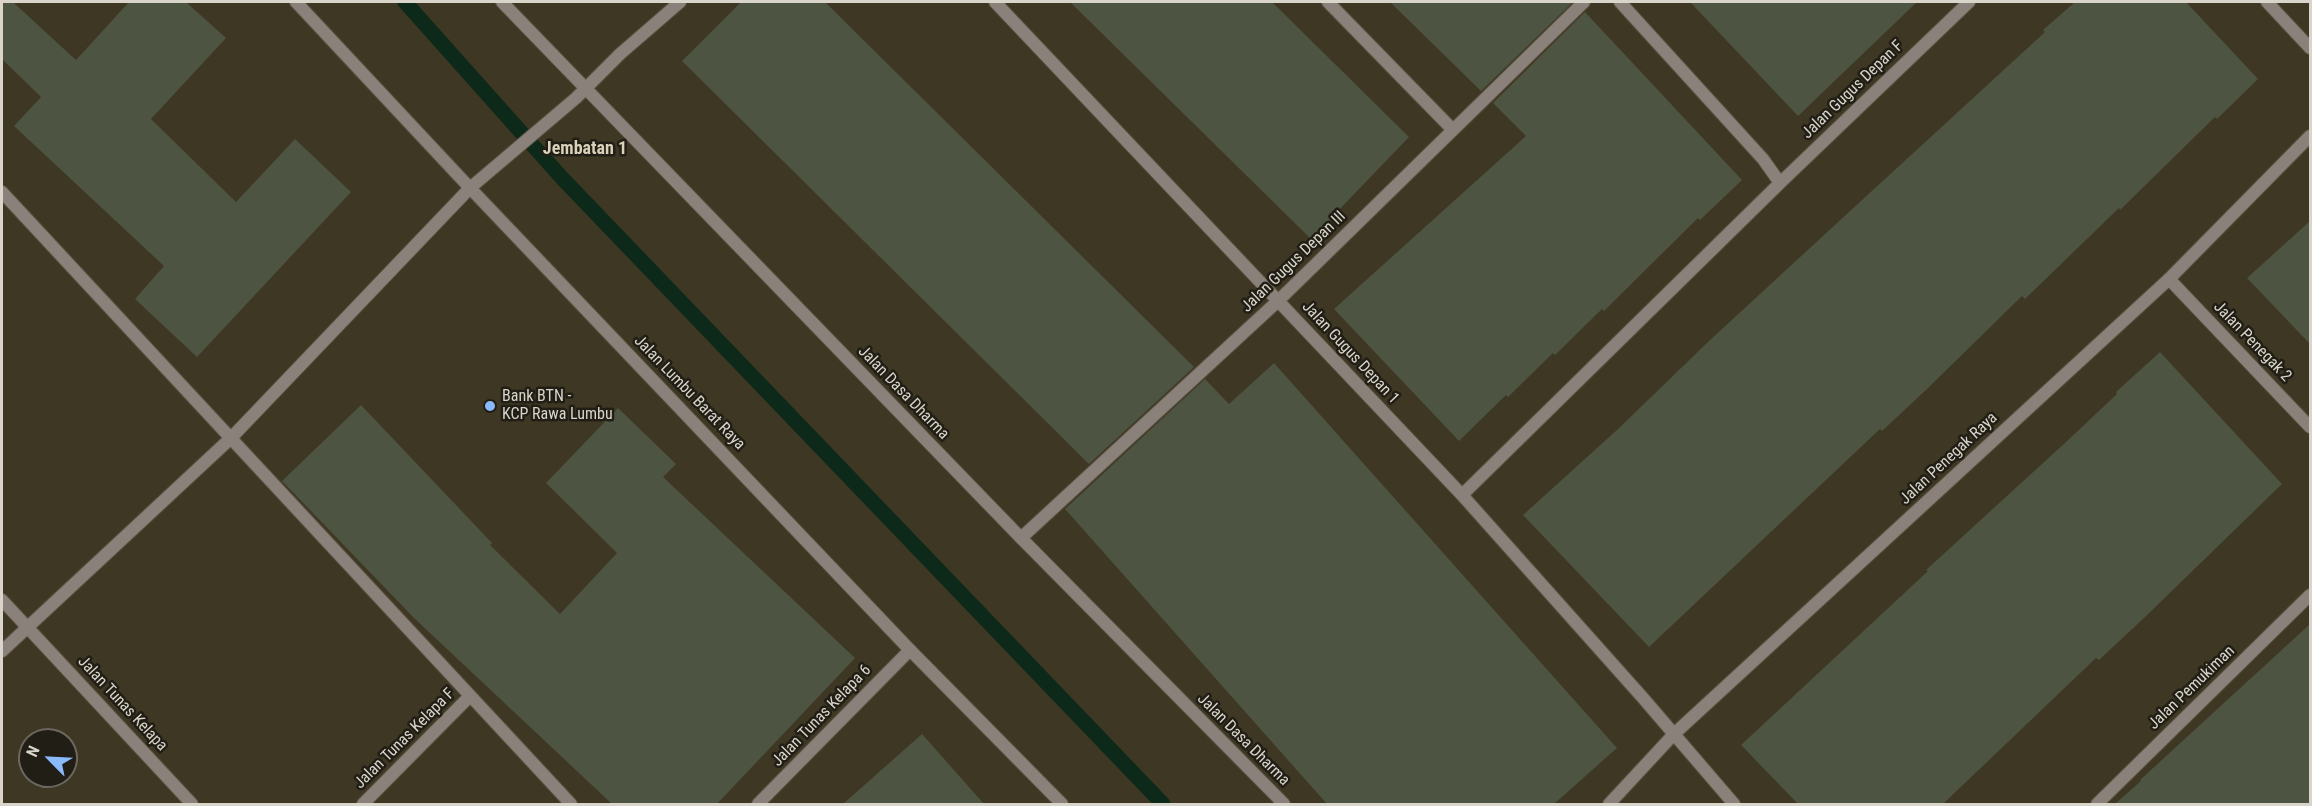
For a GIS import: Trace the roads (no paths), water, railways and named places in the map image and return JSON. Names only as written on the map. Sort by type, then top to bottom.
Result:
[{"type":"street","name":"Jalan Lumbu Barat Raya","points":[[296,2],[910,650],[1062,804]]},
{"type":"street","name":"Jalan Dasa Dharma","points":[[502,2],[1021,538],[1284,804]]},
{"type":"street","points":[[2,651],[231,438],[470,188],[576,98],[585,87],[680,2]]},
{"type":"street","name":"Jalan Gugus Depan 1","points":[[995,2],[1462,495],[1734,804]]},
{"type":"street","points":[[1328,2],[1453,130]]},
{"type":"street","name":"Jalan Gugus Depan III","points":[[1021,538],[1279,300],[1584,2]]},
{"type":"street","points":[[1620,2],[1764,159],[1780,183]]},
{"type":"street","name":"Jalan Gugus Depan F","points":[[1462,495],[1780,183],[1969,2]]},
{"type":"street","points":[[2267,2],[2310,48]]},
{"type":"street","name":"Jalan Penegak Raya","points":[[1609,804],[1674,734],[2169,279],[2310,136]]},
{"type":"street","points":[[2,192],[571,804]]},
{"type":"street","name":"Jalan Penegak 2","points":[[2169,279],[2310,427]]},
{"type":"street","name":"Jalan Pemukiman","points":[[2097,804],[2310,595]]},
{"type":"street","name":"Jalan Tunas Kelapa","points":[[2,600],[192,804]]},
{"type":"street","name":"Jalan Tunas Kelapa 6","points":[[758,804],[910,650]]},
{"type":"street","name":"Jalan Tunas Kelapa F","points":[[363,804],[470,696]]},
{"type":"waterway","points":[[405,2],[562,178],[1163,804]]},
{"type":"place","name":"Bank BTN - KCP Rawa Lumbu","points":[[490,406]]},
{"type":"district","name":"Jembatan 1","points":[[585,149]]}]
